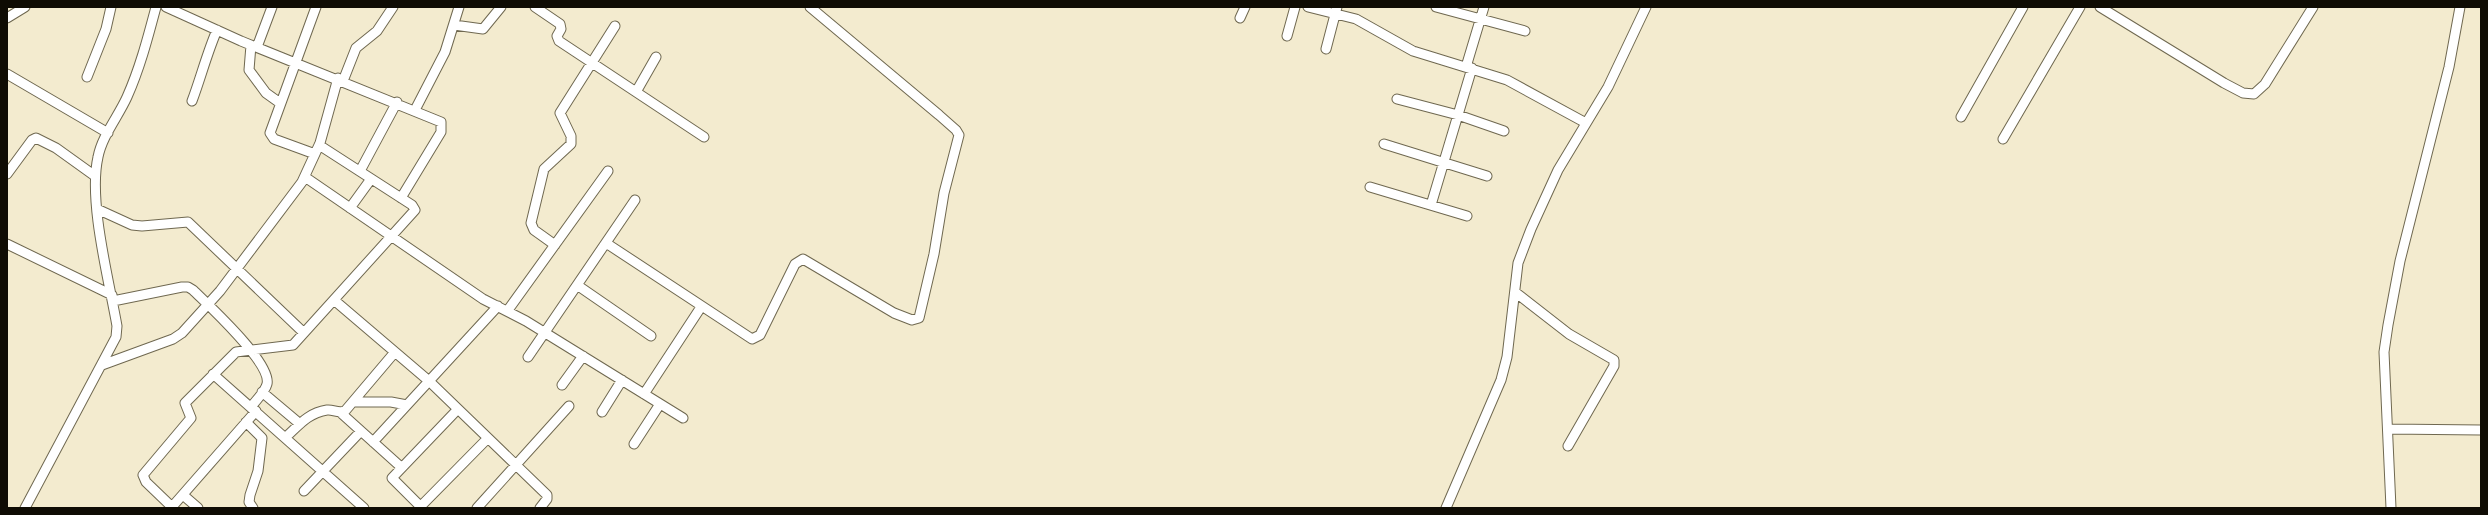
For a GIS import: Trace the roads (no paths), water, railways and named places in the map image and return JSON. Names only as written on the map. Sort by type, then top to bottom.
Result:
[{"type":"street","points":[[7,18],[25,7]]},
{"type":"street","points":[[87,77],[106,29],[111,7]]},
{"type":"street","points":[[24,508],[116,337],[118,326],[97,209],[95,176],[98,156],[129,90],[142,58],[156,7]]},
{"type":"street","points":[[166,7],[254,46],[341,79],[438,120],[443,127],[401,198]]},
{"type":"street","points":[[272,7],[254,46],[249,70],[266,93],[280,103]]},
{"type":"street","points":[[315,154],[270,135],[294,61],[316,7]]},
{"type":"street","points":[[102,365],[173,339],[182,333],[208,305],[305,177],[319,145],[341,79],[356,48],[377,31],[393,7]]},
{"type":"street","points":[[415,110],[445,52],[459,7]]},
{"type":"street","points":[[454,25],[483,29],[500,7]]},
{"type":"street","points":[[535,7],[560,24],[556,39],[704,137]]},
{"type":"street","points":[[606,243],[744,335],[756,338],[795,264],[803,259],[894,313],[912,320],[919,318],[944,193],[959,135],[956,130],[939,115],[810,7]]},
{"type":"street","points":[[1240,18],[1245,7]]},
{"type":"street","points":[[1287,36],[1295,7]]},
{"type":"street","points":[[1308,7],[1336,10],[1362,22],[1413,51],[1507,80],[1586,123]]},
{"type":"street","points":[[1436,7],[1525,31]]},
{"type":"street","points":[[1431,205],[1458,115],[1484,7]]},
{"type":"street","points":[[1446,508],[1501,380],[1507,357],[1518,263],[1531,229],[1558,170],[1608,87],[1646,7]]},
{"type":"street","points":[[1961,117],[2023,7]]},
{"type":"street","points":[[2003,139],[2080,7]]},
{"type":"street","points":[[2100,7],[2224,83],[2243,93],[2254,94],[2265,84],[2313,7]]},
{"type":"street","points":[[2391,508],[2389,429],[2384,352],[2400,261],[2449,67],[2460,7]]},
{"type":"street","points":[[1326,49],[1336,10]]},
{"type":"street","points":[[555,245],[534,230],[531,223],[544,169],[571,144],[571,136],[560,113],[615,26]]},
{"type":"street","points":[[192,101],[201,78],[206,54],[217,30]]},
{"type":"street","points":[[636,92],[656,57]]},
{"type":"street","points":[[7,74],[108,133]]},
{"type":"street","points":[[1397,99],[1458,115],[1504,131]]},
{"type":"street","points":[[360,171],[397,102]]},
{"type":"street","points":[[7,174],[32,140],[36,138],[56,148],[95,176]]},
{"type":"street","points":[[1384,144],[1487,176]]},
{"type":"street","points":[[7,244],[113,298],[188,287],[208,305],[252,350],[267,378],[262,392],[246,422],[171,508],[146,482],[143,475],[191,418],[185,403],[236,352],[252,350],[289,347],[304,333],[415,210],[412,205],[319,145]]},
{"type":"street","points":[[508,310],[608,171]]},
{"type":"street","points":[[305,177],[482,298],[508,310],[683,418]]},
{"type":"street","points":[[350,208],[371,179]]},
{"type":"street","points":[[1370,187],[1467,216]]},
{"type":"street","points":[[528,356],[635,200]]},
{"type":"street","points":[[97,209],[132,225],[142,226],[188,222],[236,270],[304,333]]},
{"type":"street","points":[[577,285],[651,336]]},
{"type":"street","points":[[1515,292],[1569,334],[1614,360],[1614,366],[1568,446]]},
{"type":"street","points":[[334,300],[429,381],[547,495],[547,499],[540,508]]},
{"type":"street","points":[[373,442],[498,306]]},
{"type":"street","points":[[644,394],[701,307]]},
{"type":"street","points":[[341,413],[355,402],[395,352]]},
{"type":"street","points":[[562,385],[583,356]]},
{"type":"street","points":[[213,374],[324,472],[359,506]]},
{"type":"street","points":[[602,412],[622,380]]},
{"type":"street","points":[[262,392],[300,424]]},
{"type":"street","points":[[355,402],[391,402],[407,405]]},
{"type":"street","points":[[634,444],[660,404]]},
{"type":"street","points":[[477,508],[515,464],[569,406]]},
{"type":"street","points":[[458,408],[401,467],[393,476],[392,480],[420,507],[488,438]]},
{"type":"street","points":[[286,438],[308,416],[332,410],[341,413],[401,467]]},
{"type":"street","points":[[246,422],[262,438],[262,448],[258,471],[249,502],[253,508]]},
{"type":"street","points":[[2389,429],[2481,430]]},
{"type":"street","points":[[304,491],[324,472],[361,431]]},
{"type":"street","points":[[183,495],[198,508]]}]
